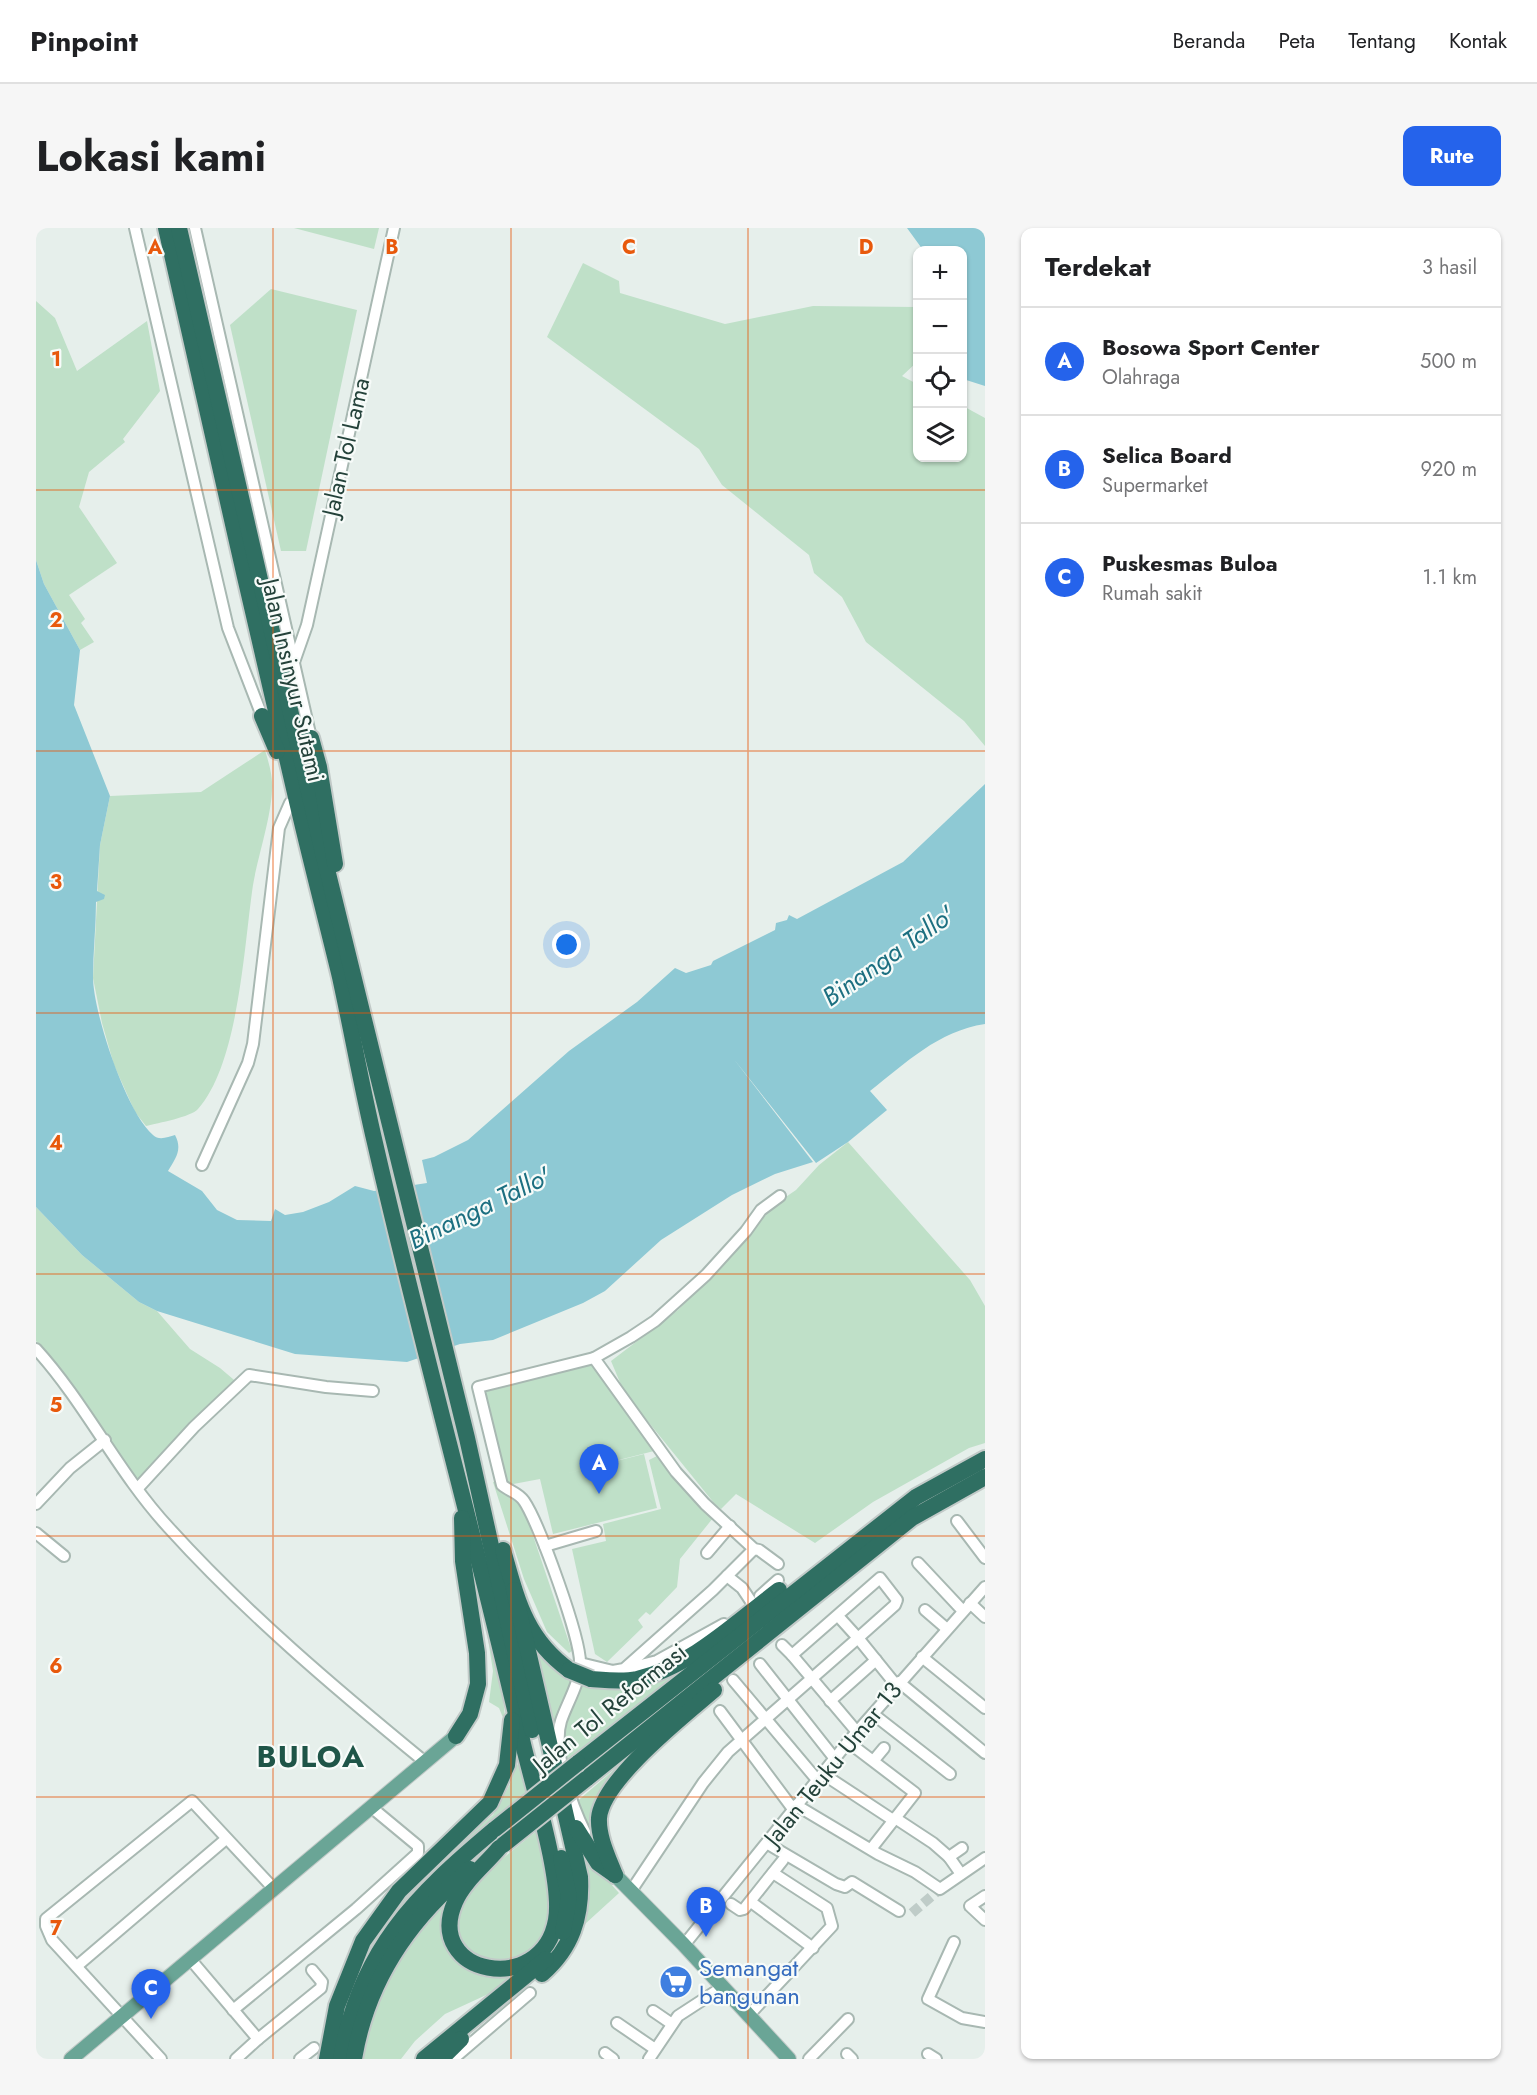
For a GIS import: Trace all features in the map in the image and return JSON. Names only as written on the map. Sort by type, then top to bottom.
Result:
[{"type":"highway","name":"Jalan Insinyur Sutami","points":[[166,228],[295,795],[340,980],[375,1143],[456,1471]]},
{"type":"highway","name":"Jalan Insinyur Sutami","points":[[179,228],[339,918],[467,1438]]},
{"type":"highway","points":[[261,716],[295,795]]},
{"type":"highway","points":[[310,738],[319,767],[333,840],[339,918]]},
{"type":"highway","points":[[441,2059],[459,2041],[552,1966],[578,1923],[582,1899],[580,1877],[561,1789],[514,1590],[480,1471],[467,1438]]},
{"type":"highway","points":[[424,2059],[541,1965],[561,1938],[569,1906],[568,1887],[467,1438]]},
{"type":"highway","name":"Jalan Tol Reformasi","points":[[341,2059],[364,1981],[396,1926],[413,1904],[495,1829],[916,1497],[985,1459]]},
{"type":"highway","points":[[456,1471],[513,1698],[554,1877],[556,1921],[550,1939],[538,1956],[521,1966],[491,1970],[464,1959],[453,1938],[451,1916],[456,1899],[501,1846]]},
{"type":"highway","points":[[456,1471],[462,1516],[464,1561],[477,1653],[478,1684],[470,1714],[456,1736]]},
{"type":"highway","name":"Jalan Tol Reformasi","points":[[354,2059],[364,2015],[375,1987],[405,1935],[445,1890],[912,1518],[985,1477]]},
{"type":"highway","points":[[514,1590],[525,1622],[540,1645],[591,1679],[615,1681],[636,1679],[659,1672],[694,1653],[858,1530],[916,1497]]},
{"type":"highway","points":[[615,1875],[603,1842],[599,1822],[602,1804],[617,1781],[691,1710],[912,1518]]},
{"type":"highway","points":[[320,2054],[347,1977],[363,1941],[379,1917],[399,1891],[434,1854],[490,1803],[499,1789],[507,1765],[511,1742],[513,1698]]},
{"type":"highway","points":[[561,1789],[574,1826],[586,1848],[598,1863],[615,1875]]},
{"type":"main road","points":[[71,2059],[456,1736]]},
{"type":"main road","points":[[615,1875],[684,1945],[721,1988],[789,2059]]},
{"type":"street","points":[[135,228],[228,628],[261,716]]},
{"type":"street","points":[[195,228],[310,738]]},
{"type":"street","name":"Jalan Tol Lama","points":[[292,665],[307,626],[394,228]]},
{"type":"street","points":[[202,1165],[248,1063],[253,1044],[279,828],[295,795]]},
{"type":"street","points":[[615,1875],[586,1834],[576,1813],[559,1743],[560,1724],[576,1684],[569,1618],[545,1546],[524,1500],[502,1485],[478,1387],[594,1358],[631,1337],[666,1312],[706,1275],[746,1231],[761,1210],[780,1196]]},
{"type":"street","points":[[36,1348],[58,1372],[138,1488],[168,1527],[251,1612],[334,1688],[424,1762]]},
{"type":"street","points":[[594,1358],[676,1472],[754,1549],[778,1564]]},
{"type":"street","points":[[138,1488],[194,1427],[249,1375],[326,1387],[373,1391]]},
{"type":"street","points":[[36,1504],[70,1468],[105,1440]]},
{"type":"street","points":[[957,1521],[985,1558]]},
{"type":"street","points":[[707,1553],[730,1526]]},
{"type":"street","points":[[545,1546],[596,1531]]},
{"type":"street","points":[[36,1534],[64,1556]]},
{"type":"street","points":[[624,1669],[754,1549]]},
{"type":"street","points":[[918,1563],[967,1607],[985,1617]]},
{"type":"street","points":[[727,1576],[742,1588],[752,1603]]},
{"type":"street","points":[[631,1891],[704,1783],[741,1738],[897,1602],[880,1578],[792,1655]]},
{"type":"street","points":[[575,1667],[613,1671],[644,1666],[667,1657],[720,1627],[778,1580]]},
{"type":"street","name":"Jalan Teuku Umar 13","points":[[684,1945],[768,1844],[794,1807],[848,1742],[985,1587]]},
{"type":"street","points":[[925,1610],[947,1629]]},
{"type":"street","points":[[838,1616],[897,1684],[985,1753]]},
{"type":"street","points":[[782,1645],[857,1732]]},
{"type":"street","points":[[921,1657],[983,1703]]},
{"type":"street","points":[[830,1701],[876,1660]]},
{"type":"street","points":[[760,1664],[835,1759]]},
{"type":"street","points":[[733,1680],[820,1777],[936,1845],[949,1857],[961,1874]]},
{"type":"street","points":[[720,1711],[794,1807],[915,1872],[940,1889],[985,1858]]},
{"type":"street","points":[[873,1714],[950,1774]]},
{"type":"street","points":[[848,1742],[915,1793],[871,1849]]},
{"type":"street","points":[[874,1760],[884,1748]]},
{"type":"street","points":[[161,2059],[50,1936],[46,1923],[49,1915],[191,1801],[274,1889]]},
{"type":"street","points":[[233,2010],[356,1909],[418,1853],[417,1846],[371,1807]]},
{"type":"street","points":[[76,1966],[226,1839]]},
{"type":"street","points":[[768,1844],[836,1884],[845,1887],[852,1881],[899,1911]]},
{"type":"street","points":[[949,1857],[962,1848]]},
{"type":"street","points":[[731,1904],[742,1910],[751,1902],[783,1860]]},
{"type":"street","points":[[748,2016],[832,1926],[827,1908],[773,1873]]},
{"type":"street","points":[[985,1896],[970,1905],[985,1920]]},
{"type":"street","points":[[751,1902],[813,1948]]},
{"type":"street","points":[[954,1942],[928,1999],[962,2018],[985,2022]]},
{"type":"street","points":[[191,1959],[258,2039]]},
{"type":"street","points":[[236,2059],[321,1988],[322,1982],[312,1970]]},
{"type":"street","points":[[618,2023],[652,2054],[672,2024],[689,2007],[721,1988]]},
{"type":"street","points":[[453,2059],[530,1993]]},
{"type":"street","points":[[653,2011],[672,2024]]},
{"type":"street","points":[[809,2059],[848,2019]]},
{"type":"street","points":[[300,2059],[320,2054]]},
{"type":"green space","points":[[294,228],[379,228],[374,249]]},
{"type":"green space","points":[[583,263],[619,281],[620,293],[725,324],[813,306],[913,307],[913,366],[902,376],[913,382],[913,462],[967,462],[967,408],[985,418],[985,746],[964,721],[866,642],[842,597],[814,573],[809,555],[722,485],[699,449],[547,337]]},
{"type":"green space","points":[[271,289],[357,310],[306,551],[281,551],[230,325]]},
{"type":"green space","points":[[36,301],[55,318],[77,371],[147,321],[160,391],[123,439],[125,442],[89,472],[79,507],[117,563],[69,595],[85,619],[81,623],[94,642],[80,650],[44,584],[36,560]]},
{"type":"green space","points":[[265,750],[272,780],[271,801],[253,885],[237,1002],[223,1063],[212,1089],[198,1109],[182,1117],[146,1126],[135,1112],[114,1065],[102,1023],[93,978],[100,845],[110,796],[201,792]]},
{"type":"green space","points":[[848,1142],[970,1280],[985,1306],[985,1443],[969,1448],[873,1502],[815,1543],[736,1494],[721,1509],[714,1503],[624,1392],[611,1361],[678,1310],[738,1249],[774,1205],[796,1190],[819,1165]]},
{"type":"green space","points":[[36,1207],[82,1255],[139,1302],[157,1311],[190,1349],[220,1368],[240,1385],[139,1482],[62,1370],[36,1341]]},
{"type":"green space","points":[[592,1363],[654,1451],[564,1474],[644,1454],[657,1508],[553,1534],[540,1479],[508,1485],[485,1390]]},
{"type":"green space","points":[[657,1456],[713,1518],[680,1559],[677,1587],[650,1615],[646,1612],[638,1620],[643,1627],[607,1662],[595,1654],[572,1549],[606,1541],[603,1524],[661,1509],[649,1460]]},
{"type":"green space","points":[[497,1481],[504,1494],[523,1506],[572,1651],[569,1653],[547,1632],[524,1579],[493,1482]]},
{"type":"green space","points":[[481,1595],[502,1690],[506,1725],[499,1708],[489,1702],[493,1671]]},
{"type":"green space","points":[[737,1631],[558,1769],[532,1640],[590,1685]]},
{"type":"green space","points":[[700,1696],[621,1772],[596,1847],[574,1804]]},
{"type":"green space","points":[[522,1764],[531,1795],[488,1831],[343,2014],[351,1988],[380,1930],[402,1899],[465,1838],[493,1815],[510,1784],[513,1765]]},
{"type":"green space","points":[[538,1830],[550,1877],[554,1919],[528,1958],[474,1962],[462,1945],[454,1926],[462,1901],[501,1860]]},
{"type":"green space","points":[[583,1853],[619,1893],[585,1924],[588,1891]]},
{"type":"green space","points":[[452,1898],[446,1944],[463,1965],[480,1976],[490,1977],[501,1977],[527,1969],[497,1990],[445,2014],[415,2041],[401,2059],[362,2059],[374,2013],[392,1970],[418,1932]]},
{"type":"water","points":[[907,228],[985,228],[985,386],[967,380],[967,246],[920,246]]},
{"type":"water","name":"Binanga Tallo'","points":[[36,560],[44,584],[80,650],[74,705],[110,796],[100,845],[97,891],[105,895],[104,899],[96,902],[93,968],[94,993],[105,1036],[122,1084],[143,1123],[158,1138],[175,1135],[178,1150],[168,1171],[202,1191],[217,1210],[237,1220],[271,1221],[275,1209],[285,1215],[303,1212],[329,1202],[355,1186],[374,1191],[427,1183],[422,1160],[434,1157],[468,1140],[569,1051],[637,1002],[675,968],[686,973],[711,965],[713,961],[775,930],[776,923],[787,920],[789,915],[797,919],[903,862],[985,784],[985,1024],[952,1033],[937,1041],[870,1091],[887,1110],[848,1142],[816,1163],[733,1058],[813,1162],[775,1174],[732,1195],[661,1240],[605,1291],[583,1303],[493,1340],[460,1344],[407,1362],[295,1354],[157,1311],[139,1302],[82,1255],[36,1207]]},
{"type":"tunnel","points":[[912,1913],[940,1889]]},
{"type":"place","name":"Bosowa Sport Center","points":[[599,1494]]},
{"type":"place","name":"Selica Board","points":[[706,1937]]},
{"type":"place","name":"Semangat bangunan","points":[[676,1982]]},
{"type":"place","name":"Puskesmas Buloa","points":[[151,2019]]},
{"type":"district","name":"BULOA","points":[[311,1757]]}]
